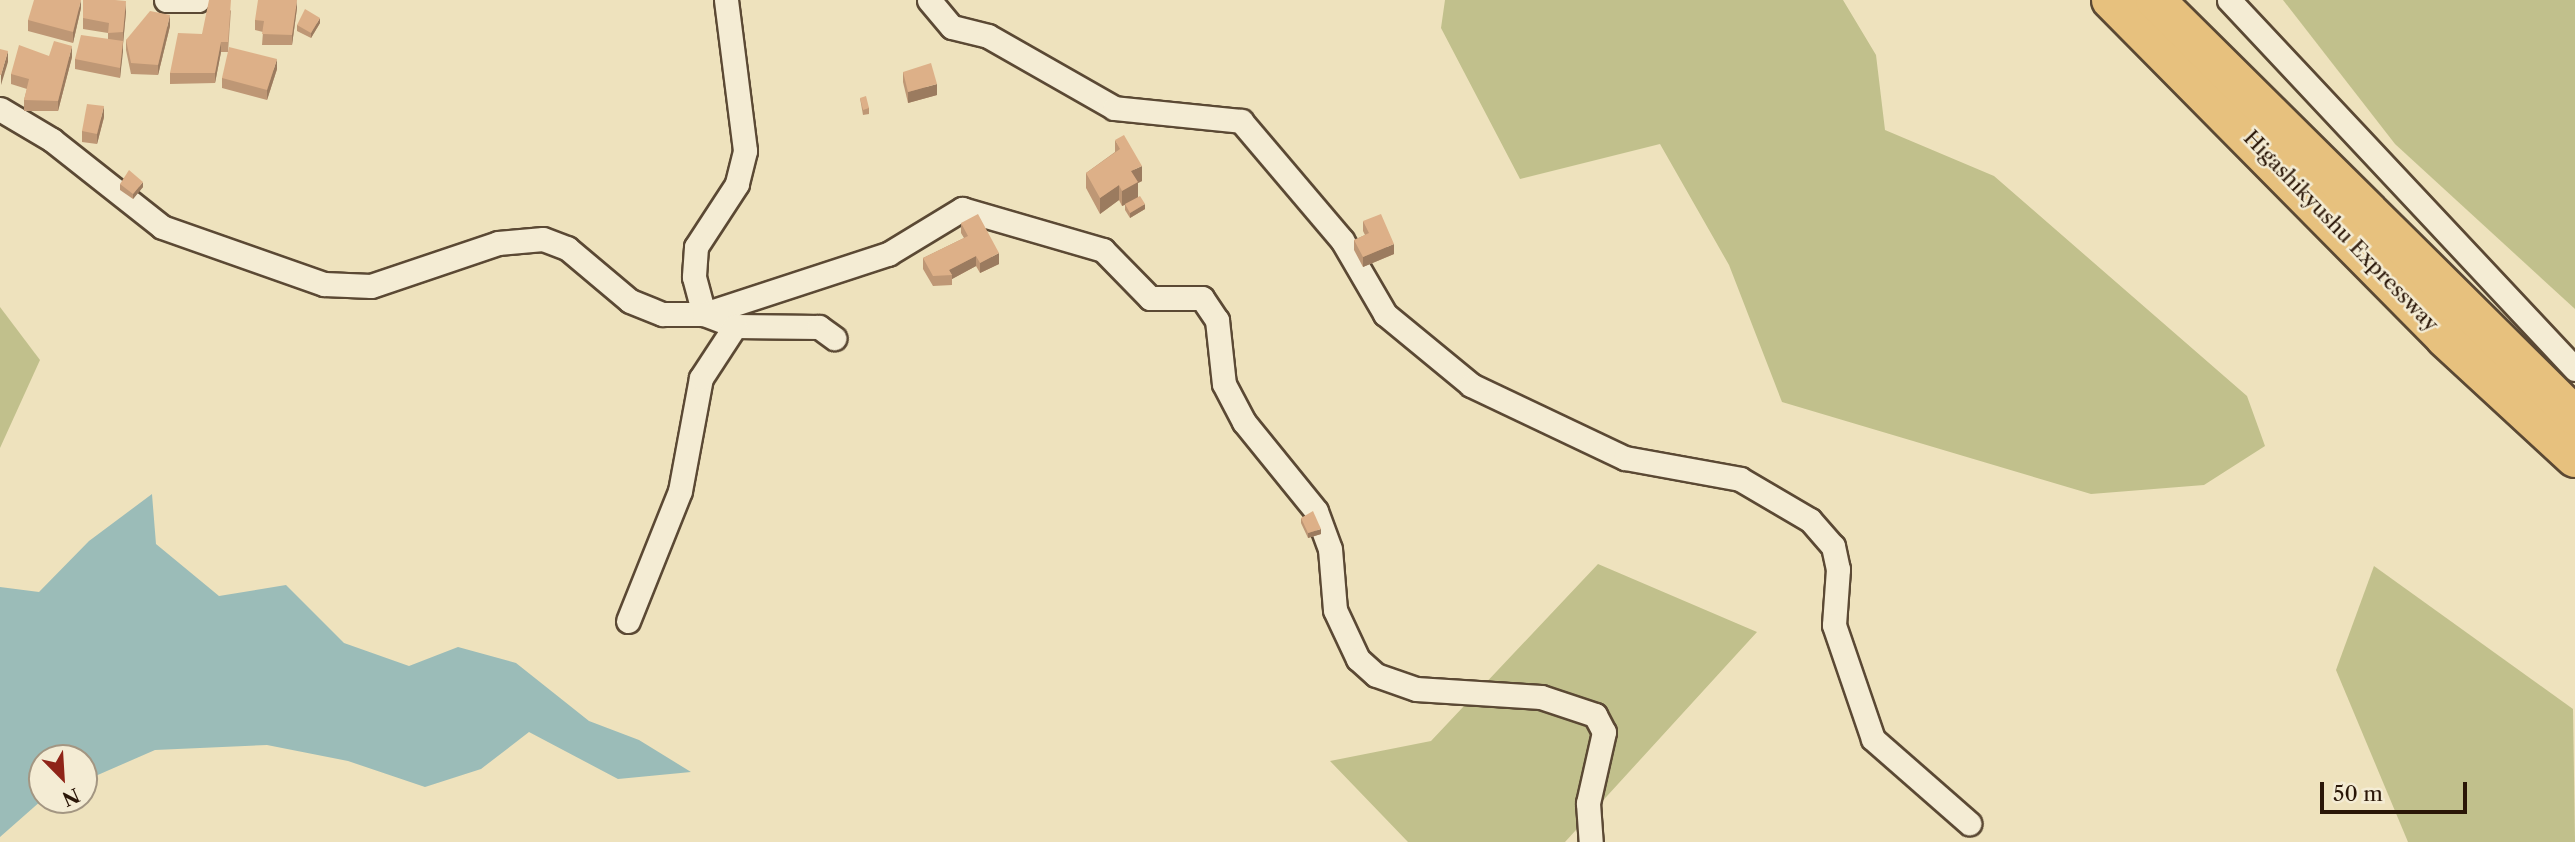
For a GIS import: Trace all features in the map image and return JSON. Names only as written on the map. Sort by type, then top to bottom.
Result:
[{"type":"highway","name":"Higashikyushu Expressway","points":[[2111,0],[2445,338],[2575,458]]},
{"type":"highway","name":"Higashikyushu Expressway","points":[[2155,0],[2575,416]]},
{"type":"street","points":[[166,0],[198,0]]},
{"type":"street","points":[[704,314],[694,277],[696,247],[737,184],[745,151],[726,0]]},
{"type":"street","points":[[929,0],[952,27],[988,36],[1114,108],[1241,121],[1342,240],[1385,314],[1471,385],[1625,458],[1740,479],[1810,520],[1833,546],[1838,569],[1834,625],[1873,739],[1931,797],[1969,823]]},
{"type":"street","points":[[2229,0],[2575,369]]},
{"type":"street","points":[[0,109],[52,140],[162,227],[324,284],[371,286],[498,243],[543,239],[567,248],[630,301],[663,314],[704,314],[888,254],[962,209],[1103,250],[1150,298],[1202,298],[1217,320],[1224,384],[1244,422],[1317,511],[1330,549],[1335,610],[1358,659],[1376,675],[1416,689],[1541,697],[1595,715],[1604,732],[1588,803],[1591,842]]},
{"type":"street","points":[[704,314],[735,326],[819,327],[834,338]]},
{"type":"street","points":[[628,621],[680,491],[701,379],[735,326]]},
{"type":"shaded area","points":[[1445,0],[1843,0],[1876,55],[1885,130],[1994,176],[2247,396],[2265,446],[2204,485],[2091,494],[1782,402],[1729,265],[1660,144],[1520,179],[1441,28]]},
{"type":"shaded area","points":[[2283,0],[2575,0],[2575,309],[2395,144]]},
{"type":"shaded area","points":[[0,307],[40,360],[0,448]]},
{"type":"shaded area","points":[[1598,564],[1757,632],[1565,842],[1408,842],[1330,761],[1431,741]]},
{"type":"shaded area","points":[[2374,566],[2573,709],[2575,842],[2408,842],[2336,670]]},
{"type":"water","points":[[152,494],[156,544],[219,596],[286,585],[344,643],[409,666],[458,647],[516,663],[589,721],[639,740],[691,772],[618,779],[529,732],[481,769],[425,787],[348,761],[267,745],[155,750],[98,775],[98,744],[28,744],[28,812],[0,837],[0,587],[39,592],[89,541]]},
{"type":"building","points":[[34,0],[81,0],[73,32],[28,20]]},
{"type":"building","points":[[83,0],[126,1],[123,32],[108,33],[109,23],[83,18]]},
{"type":"building","points":[[209,0],[231,0],[228,42],[221,42],[215,73],[170,73],[178,33],[202,34]]},
{"type":"building","points":[[258,0],[297,0],[292,35],[262,34],[264,21],[255,20]]},
{"type":"building","points":[[305,9],[320,18],[311,33],[297,25]]},
{"type":"building","points":[[150,11],[170,15],[158,65],[131,63],[126,40]]},
{"type":"building","points":[[81,35],[123,41],[120,68],[75,59]]},
{"type":"building","points":[[54,41],[72,46],[58,101],[24,100],[29,79],[11,74],[19,45],[49,56]]},
{"type":"building","points":[[229,47],[277,59],[267,90],[222,78]]},
{"type":"building","points":[[0,49],[8,51],[1,75],[0,75]]},
{"type":"building","points":[[931,63],[937,84],[908,92],[903,72]]},
{"type":"building","points":[[866,96],[869,108],[863,110],[860,98]]},
{"type":"building","points":[[87,104],[104,106],[97,134],[82,131]]},
{"type":"building","points":[[1124,135],[1142,166],[1131,171],[1138,182],[1122,191],[1119,185],[1100,198],[1086,173],[1120,149],[1115,140]]},
{"type":"building","points":[[129,170],[143,182],[133,194],[120,184]]},
{"type":"building","points":[[1140,196],[1145,204],[1130,213],[1125,204]]},
{"type":"building","points":[[978,214],[999,253],[980,263],[976,256],[949,270],[952,275],[933,276],[923,258],[968,236],[961,223]]},
{"type":"building","points":[[1381,214],[1394,244],[1363,257],[1354,240],[1369,233],[1363,221]]},
{"type":"building","points":[[1313,511],[1321,529],[1308,533],[1301,518]]}]
